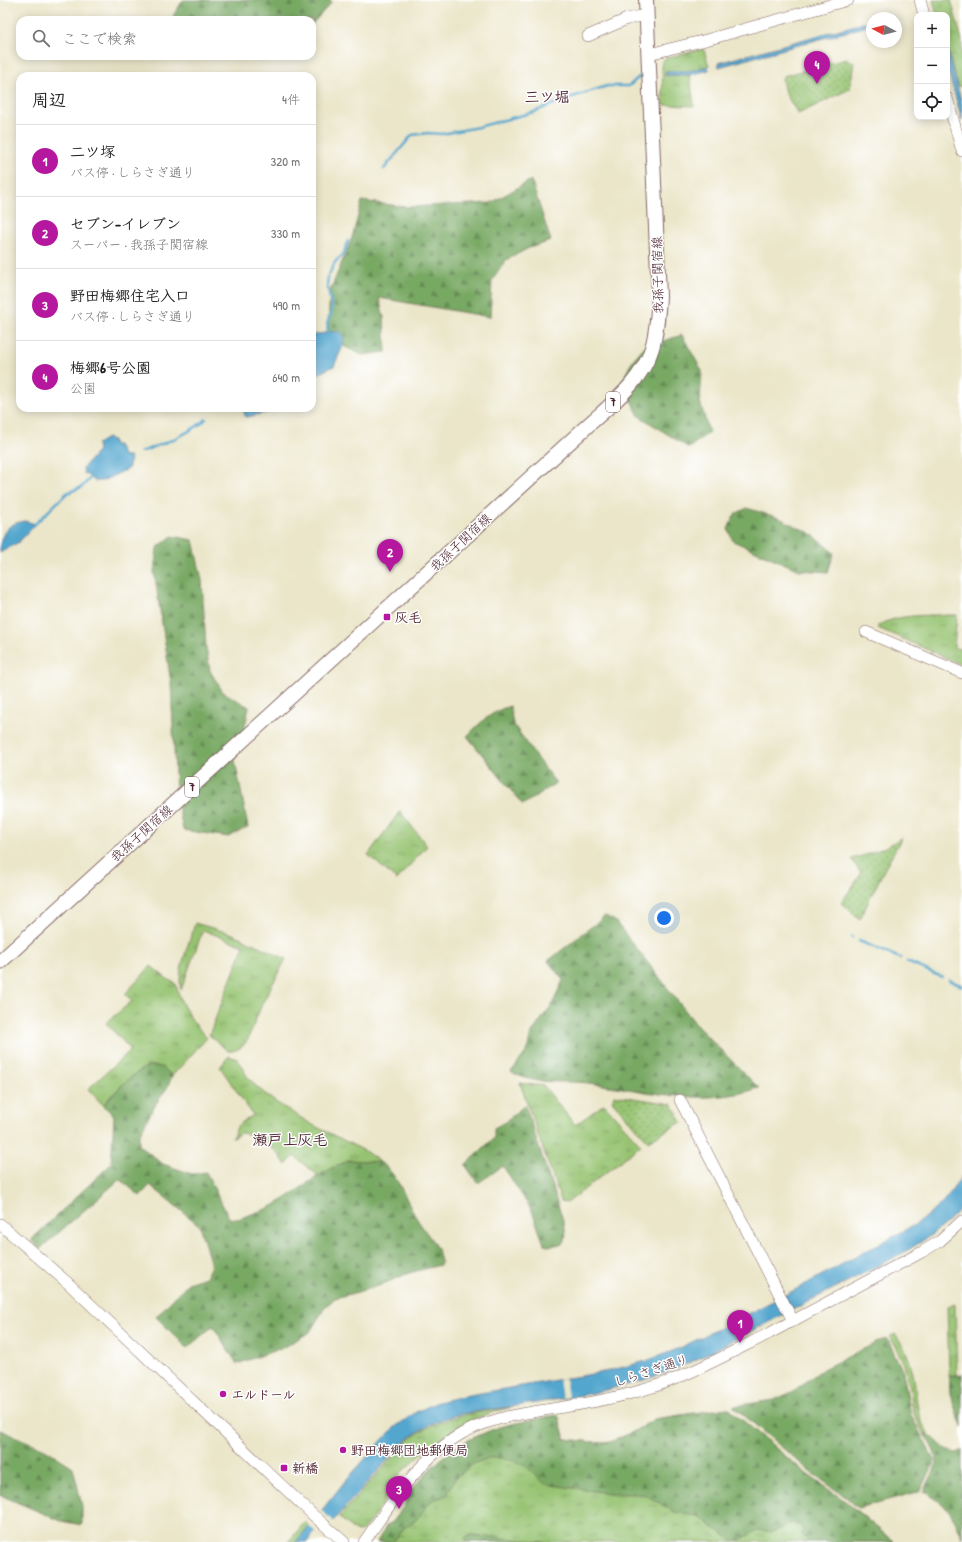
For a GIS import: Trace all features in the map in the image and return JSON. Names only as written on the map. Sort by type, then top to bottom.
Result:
[{"type":"main road","name":"我孫子関宿線","points":[[0,962],[621,395],[642,370],[652,344],[657,322],[659,296],[646,0]]},
{"type":"street","points":[[648,54],[698,42],[848,0]]},
{"type":"street","points":[[920,0],[923,12]]},
{"type":"street","points":[[588,36],[627,19],[646,15]]},
{"type":"street","points":[[950,109],[962,151]]},
{"type":"street","points":[[866,632],[962,673]]},
{"type":"street","points":[[680,1100],[791,1318]]},
{"type":"street","name":"しらさぎ通り","points":[[364,1542],[400,1492],[430,1458],[453,1439],[477,1426],[501,1417],[566,1407],[620,1396],[648,1389],[676,1379],[706,1366],[791,1318],[922,1252],[940,1241],[962,1221]]},
{"type":"street","points":[[0,1224],[68,1284],[313,1515],[344,1542]]},
{"type":"green space","points":[[183,0],[331,0],[331,3],[316,20],[316,16],[173,16]]},
{"type":"green space","points":[[933,0],[951,0],[962,40],[962,86],[958,87],[950,59],[950,12],[936,12]]},
{"type":"green space","points":[[702,49],[704,50],[709,66],[689,71],[666,71],[666,75],[690,75],[694,106],[663,105],[662,63],[664,59]]},
{"type":"green space","points":[[846,59],[854,62],[850,89],[798,114],[785,93],[782,80],[783,76]]},
{"type":"green space","points":[[531,180],[551,241],[529,248],[506,260],[492,281],[490,317],[379,298],[384,317],[386,352],[362,355],[327,338],[330,291],[352,238],[362,201],[406,207],[491,203]]},
{"type":"green space","points":[[682,335],[702,371],[700,402],[709,432],[689,448],[639,416],[622,382],[632,361],[644,347]]},
{"type":"green space","points":[[747,508],[779,518],[812,534],[834,553],[828,572],[799,570],[733,541],[728,529],[735,514]]},
{"type":"green space","points":[[172,536],[193,540],[202,580],[206,647],[210,671],[223,692],[249,707],[241,745],[235,760],[248,827],[228,837],[183,830],[176,796],[171,683],[154,571],[157,548]]},
{"type":"green space","points":[[931,615],[957,615],[954,648],[962,649],[962,665],[878,628],[878,625],[898,618]]},
{"type":"green space","points":[[510,706],[513,724],[556,783],[524,804],[522,804],[467,736],[492,714]]},
{"type":"green space","points":[[400,811],[427,846],[397,880],[368,855]]},
{"type":"green space","points":[[902,837],[860,919],[841,903],[861,874],[852,859],[871,853]]},
{"type":"green space","points":[[605,916],[615,921],[699,1028],[759,1088],[738,1094],[716,1097],[674,1096],[588,1083],[539,1081],[511,1072],[527,1051],[531,1034],[553,1003],[563,980],[548,961]]},
{"type":"green space","points":[[195,923],[233,934],[286,959],[262,1004],[248,1039],[242,1046],[234,1051],[228,1051],[209,1035],[244,946],[203,930],[181,990],[180,974],[184,956]]},
{"type":"green space","points":[[151,966],[176,984],[178,992],[188,1013],[207,1038],[172,1076],[169,1072],[160,1067],[149,1067],[127,1080],[103,1105],[88,1089],[131,1050],[106,1023],[132,1001],[125,994]]},
{"type":"green space","points":[[229,1056],[237,1059],[247,1076],[257,1087],[274,1101],[311,1124],[365,1151],[380,1162],[350,1160],[319,1176],[294,1156],[286,1165],[273,1149],[247,1134],[241,1133],[232,1138],[238,1125],[253,1115],[220,1067]]},
{"type":"green space","points":[[149,1066],[162,1067],[172,1076],[167,1088],[155,1105],[139,1135],[139,1145],[163,1164],[192,1174],[206,1172],[229,1218],[238,1219],[269,1208],[285,1199],[316,1177],[350,1160],[380,1162],[393,1174],[414,1214],[436,1246],[440,1257],[440,1265],[409,1273],[376,1287],[335,1298],[325,1307],[310,1332],[282,1348],[237,1364],[213,1326],[187,1348],[156,1317],[188,1283],[206,1277],[211,1265],[199,1225],[150,1185],[140,1196],[120,1179],[40,1249],[31,1240],[111,1164],[114,1116],[103,1105],[130,1078]]},
{"type":"green space","points":[[520,1083],[544,1086],[575,1125],[604,1104],[641,1145],[567,1203],[561,1201]]},
{"type":"green space","points":[[614,1095],[672,1104],[682,1122],[648,1141],[612,1101]]},
{"type":"green space","points":[[525,1105],[564,1223],[566,1235],[563,1244],[547,1246],[544,1244],[532,1211],[503,1166],[478,1183],[465,1165],[494,1138],[494,1128],[505,1122]]},
{"type":"green space","points":[[955,1304],[957,1375],[949,1377],[947,1307]]},
{"type":"green space","points":[[895,1334],[904,1347],[910,1363],[915,1381],[917,1406],[921,1421],[930,1435],[923,1433],[913,1412],[910,1388],[904,1364],[889,1337]]},
{"type":"green space","points":[[886,1338],[903,1372],[911,1415],[934,1460],[921,1491],[858,1508],[847,1498],[812,1473],[733,1406],[774,1400],[792,1392],[823,1369]]},
{"type":"green space","points":[[962,1374],[962,1427],[950,1394],[949,1377]]},
{"type":"green space","points":[[514,1407],[473,1420],[438,1440],[397,1477],[390,1487],[380,1508],[362,1531],[355,1531],[339,1517],[401,1447],[413,1437],[440,1422],[468,1414]]},
{"type":"green space","points":[[728,1408],[808,1475],[845,1501],[894,1542],[377,1542],[387,1525],[393,1522],[405,1505],[410,1492],[429,1470],[453,1449],[466,1441],[494,1429],[511,1424],[558,1415],[565,1439],[603,1443],[611,1442],[633,1432],[655,1419]]},
{"type":"green space","points":[[728,1408],[808,1475],[845,1501],[894,1542],[809,1542],[802,1534],[803,1529],[795,1522],[773,1532],[758,1530],[736,1542],[714,1528],[701,1517],[674,1512],[644,1494],[614,1494],[545,1484],[525,1465],[504,1458],[489,1458],[473,1464],[456,1477],[447,1495],[431,1501],[416,1520],[406,1526],[393,1542],[377,1542],[387,1525],[393,1522],[405,1505],[410,1492],[429,1470],[453,1449],[466,1441],[494,1429],[511,1424],[558,1415],[565,1439],[603,1443],[611,1442],[633,1432],[655,1419]]},
{"type":"green space","points":[[0,1430],[45,1449],[73,1467],[82,1506],[82,1525],[61,1521],[0,1495]]},
{"type":"green space","points":[[923,1433],[932,1437],[947,1450],[957,1453],[962,1450],[962,1538],[956,1522],[949,1510],[939,1501],[924,1492],[935,1468],[936,1457]]},
{"type":"green space","points":[[305,1522],[309,1526],[296,1542],[288,1542]]},
{"type":"green space","points":[[471,1535],[543,1542],[466,1542],[465,1538]]},
{"type":"water","points":[[866,22],[866,26],[719,67],[718,63]]},
{"type":"water","points":[[950,60],[962,103],[962,120],[950,78]]},
{"type":"water","points":[[708,66],[709,70],[690,75],[665,75],[666,71],[689,71]]},
{"type":"water","points":[[337,331],[344,337],[343,346],[334,366],[316,375],[316,334]]},
{"type":"water","points":[[244,412],[270,412],[247,417],[245,416]]},
{"type":"water","points":[[107,438],[113,440],[114,445],[118,445],[124,457],[130,457],[131,459],[128,469],[102,481],[95,481],[84,473],[83,468],[98,451],[97,444]]},
{"type":"water","points":[[25,521],[36,524],[19,542],[0,553],[1,541],[5,531],[13,524]]},
{"type":"water","points":[[962,1176],[962,1207],[927,1238],[903,1253],[691,1362],[655,1376],[612,1389],[547,1401],[461,1414],[436,1422],[420,1430],[399,1447],[333,1521],[315,1532],[307,1542],[296,1542],[346,1480],[386,1436],[395,1427],[416,1412],[438,1402],[463,1396],[609,1371],[646,1361],[680,1348],[789,1293],[918,1223],[940,1205]]},
{"type":"pier","points":[[565,1378],[568,1397],[562,1398],[559,1379]]},
{"type":"pier","name":"新橋","points":[[320,1509],[334,1522],[317,1533],[308,1525]]},
{"type":"waterway","points":[[384,169],[412,135],[428,133],[442,134],[478,127],[534,112],[566,99],[607,86],[629,86],[640,76]]},
{"type":"waterway","points":[[328,335],[327,323],[332,309],[327,284],[328,277],[335,262],[343,255],[348,241]]},
{"type":"waterway","points":[[141,452],[184,434],[206,419]]},
{"type":"waterway","points":[[34,525],[67,493],[82,487],[92,476]]},
{"type":"waterway","points":[[859,941],[900,958]]},
{"type":"waterway","points":[[907,962],[942,977]]},
{"type":"waterway","points":[[949,980],[962,986]]},
{"type":"place","name":"梅郷6号公園","points":[[817,84]]},
{"type":"place","name":"セブン-イレブン","points":[[390,572]]},
{"type":"place","name":"灰毛","points":[[387,617]]},
{"type":"place","name":"二ツ塚","points":[[740,1343]]},
{"type":"place","name":"エルドール","points":[[223,1394]]},
{"type":"place","name":"野田梅郷団地郵便局","points":[[343,1450]]},
{"type":"place","name":"新橋","points":[[284,1468]]},
{"type":"place","name":"野田梅郷住宅入口","points":[[399,1509]]},
{"type":"district","name":"三ツ堀","points":[[547,97]]},
{"type":"district","name":"瀬戸上灰毛","points":[[290,1140]]}]
